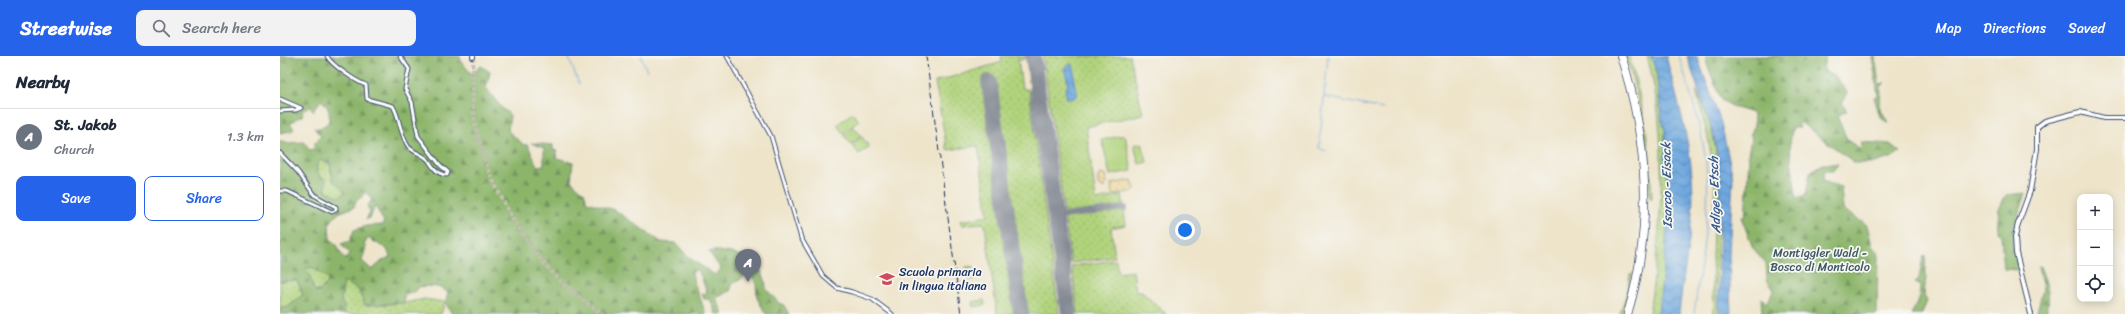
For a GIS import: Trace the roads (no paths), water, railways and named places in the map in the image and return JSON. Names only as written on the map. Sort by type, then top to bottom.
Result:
[{"type":"highway","points":[[1619,56],[1630,91],[1637,126],[1643,191],[1638,259],[1626,314]]},
{"type":"highway","points":[[1623,56],[1641,126],[1647,192],[1642,260],[1629,314]]},
{"type":"main road","points":[[2031,314],[2016,253],[2015,237],[2030,191],[2037,150],[2037,127],[2042,122],[2080,112],[2104,118],[2125,118]]},
{"type":"street","points":[[327,56],[334,65],[351,75],[358,82],[366,85],[366,99],[393,106],[400,132],[408,146],[426,158],[431,168],[447,174],[448,172],[440,165],[418,136],[413,104],[405,89],[409,69],[400,56]]},
{"type":"street","points":[[727,56],[771,136],[801,238],[823,276],[837,288],[872,299],[892,314]]},
{"type":"street","points":[[280,99],[300,106],[299,110],[280,112]]},
{"type":"street","points":[[280,153],[298,172],[314,195],[336,207],[336,210],[332,212],[287,190],[280,191]]},
{"type":"water","points":[[1651,56],[1666,56],[1686,134],[1692,174],[1692,214],[1679,314],[1658,314],[1666,246],[1668,178],[1665,165],[1665,130],[1662,121],[1656,71]]},
{"type":"water","points":[[1687,56],[1697,56],[1721,123],[1733,178],[1729,255],[1731,314],[1720,314],[1719,308],[1720,178],[1717,153],[1714,136]]},
{"type":"water","points":[[1070,64],[1073,65],[1074,68],[1074,84],[1077,93],[1077,96],[1071,99],[1067,98],[1065,91],[1068,83],[1064,68]]},
{"type":"waterway","points":[[568,56],[579,84]]},
{"type":"waterway","points":[[641,56],[647,71]]},
{"type":"waterway","points":[[1326,151],[1319,148],[1328,56]]},
{"type":"waterway","name":"Adige - Etsch","points":[[1679,56],[1700,128],[1707,172],[1708,189],[1702,261],[1694,314]]},
{"type":"waterway","points":[[1325,97],[1383,109]]},
{"type":"tunnel","points":[[473,57],[474,115],[478,137],[485,161],[495,185],[521,232],[536,254],[552,273],[568,288],[602,314]]},
{"type":"railway","points":[[926,56],[961,314]]},
{"type":"place","name":"Scuola primaria in lingua italiana","points":[[887,279]]},
{"type":"place","name":"St. Jakob","points":[[748,282]]},
{"type":"water label","name":"Isarco - Eisack","points":[[1666,185]]},
{"type":"park label","name":"Montiggler Wald - Bosco di Monticolo","points":[[1820,260]]}]
